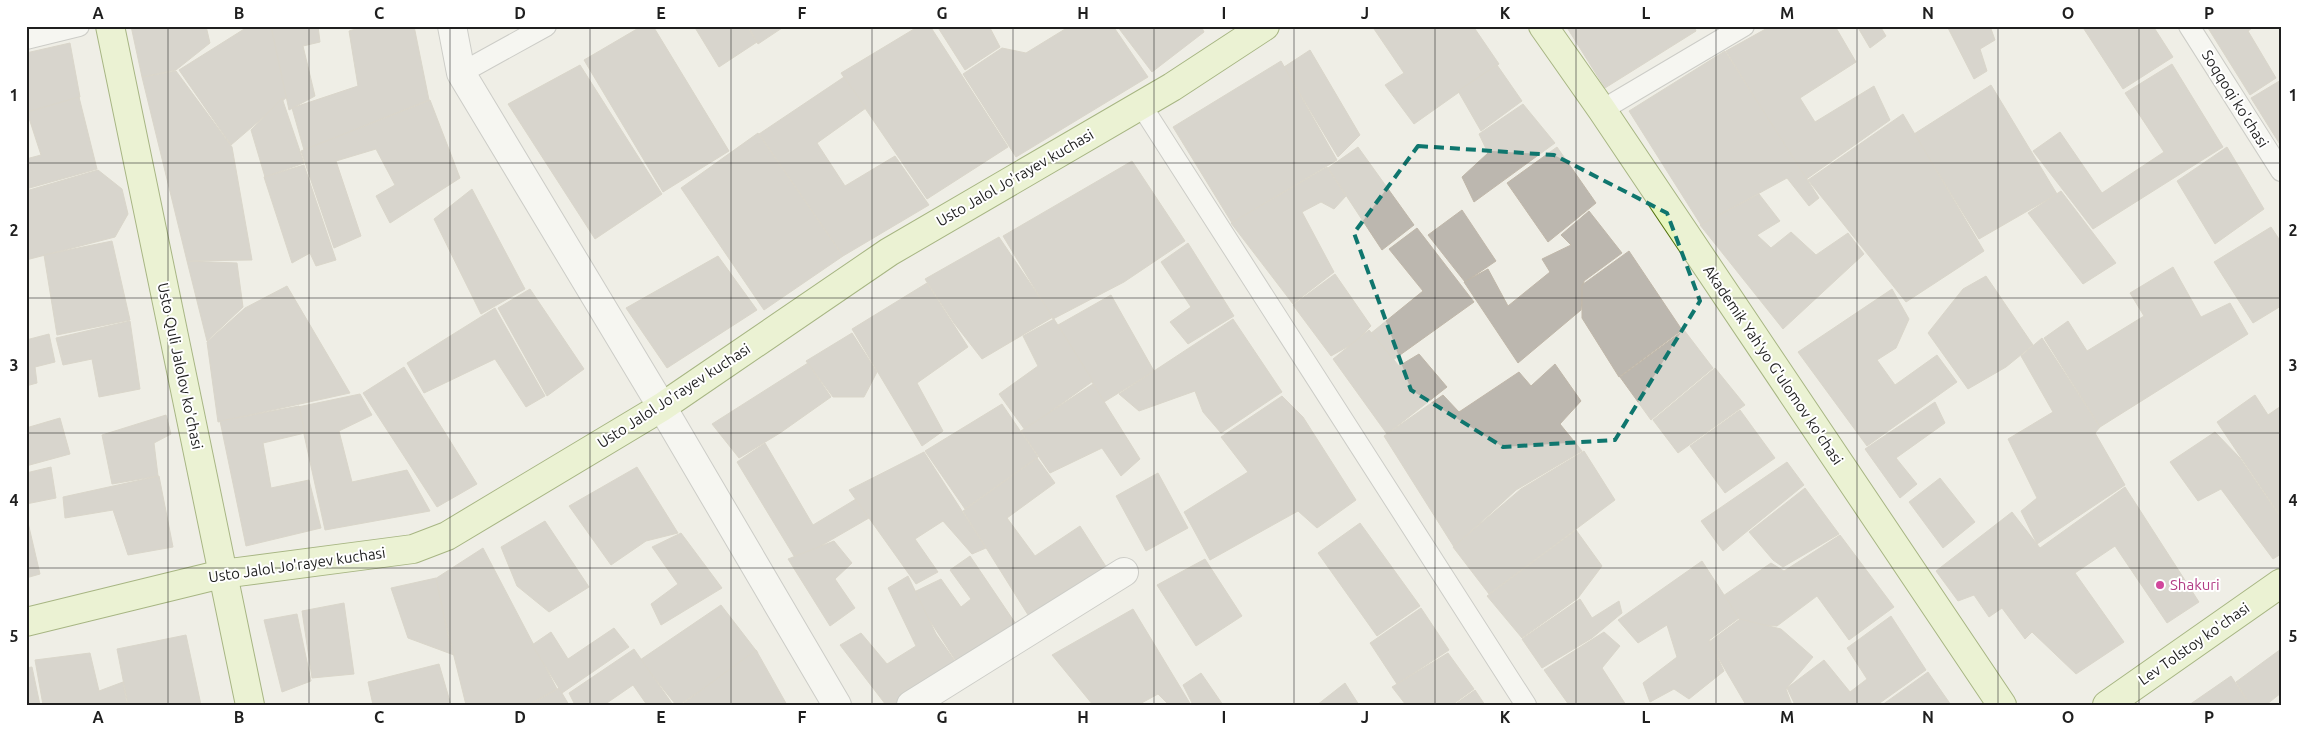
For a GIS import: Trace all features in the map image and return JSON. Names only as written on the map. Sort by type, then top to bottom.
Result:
[{"type":"street","name":"Usto Quli Jalolov ko'chasi","points":[[110,26],[250,705]]},
{"type":"street","points":[[452,26],[461,73],[662,407],[836,705]]},
{"type":"street","name":"Usto Jalol Jo'rayev kuchasi","points":[[26,622],[222,574],[413,549],[439,540],[662,407],[888,252],[1141,105],[1265,26]]},
{"type":"street","name":"Akademik Yah'yo G'ulomov ko'chasi","points":[[1542,26],[1602,110],[2002,705]]},
{"type":"street","points":[[911,705],[1124,572]]},
{"type":"street","name":"Lev Tolstoy ko'chasi","points":[[2107,705],[2281,583]]},
{"type":"lane","points":[[26,39],[80,26]]},
{"type":"lane","points":[[461,73],[546,26]]},
{"type":"lane","points":[[1602,110],[1744,26]]},
{"type":"lane","name":"Soqqoqi ko'chasi","points":[[2189,26],[2281,171]]},
{"type":"lane","points":[[1141,105],[1526,705]]},
{"type":"highlighted area","points":[[1418,146],[1554,155],[1667,213],[1700,301],[1615,440],[1503,447],[1411,390],[1354,233]]},
{"type":"building","points":[[131,26],[206,26],[210,43],[176,70],[142,77]]},
{"type":"building","points":[[249,26],[271,26],[287,97],[231,145],[179,70]]},
{"type":"building","points":[[271,26],[318,26],[320,42],[303,46],[315,96],[289,110]]},
{"type":"building","points":[[366,26],[414,26],[429,100],[304,150],[292,108],[358,86],[349,31]]},
{"type":"building","points":[[642,26],[653,26],[729,151],[663,192],[584,60]]},
{"type":"building","points":[[694,26],[747,26],[757,42],[719,67]]},
{"type":"building","points":[[748,26],[785,26],[758,44]]},
{"type":"building","points":[[919,26],[930,26],[1008,147],[927,199],[841,73]]},
{"type":"building","points":[[937,26],[989,26],[1000,47],[965,70]]},
{"type":"building","points":[[1070,26],[1113,26],[1148,77],[1016,157],[963,74],[1002,48],[1026,53]]},
{"type":"building","points":[[1117,26],[1201,26],[1204,32],[1152,72]]},
{"type":"building","points":[[1372,26],[1473,26],[1499,64],[1414,124],[1385,85],[1404,73]]},
{"type":"building","points":[[1566,26],[1694,26],[1696,31],[1605,88]]},
{"type":"building","points":[[1771,26],[1835,26],[1856,62],[1800,98],[1815,122],[1874,86],[1890,120],[1805,180],[1726,51]]},
{"type":"building","points":[[1857,26],[1880,26],[1886,36],[1870,48]]},
{"type":"building","points":[[1947,26],[1990,26],[1995,40],[1980,49],[1987,71],[1974,79]]},
{"type":"building","points":[[2082,26],[2153,26],[2173,57],[2123,89]]},
{"type":"building","points":[[2212,26],[2255,26],[2248,31],[2276,78],[2250,95],[2208,28]]},
{"type":"building","points":[[70,43],[80,97],[26,113],[26,53]]},
{"type":"building","points":[[1310,50],[1360,135],[1338,157],[1284,67]]},
{"type":"building","points":[[1725,51],[1819,198],[1809,206],[1787,178],[1701,225],[1629,111]]},
{"type":"building","points":[[1281,61],[1337,160],[1232,223],[1173,127]]},
{"type":"building","points":[[2172,64],[2223,147],[2093,229],[2033,151],[2060,132],[2102,193],[2164,152],[2125,93]]},
{"type":"building","points":[[580,65],[662,194],[595,239],[508,104]]},
{"type":"building","points":[[1497,65],[1522,101],[1481,131],[1458,91]]},
{"type":"building","points":[[176,71],[232,147],[252,260],[187,261],[142,77]]},
{"type":"building","points":[[844,77],[866,108],[817,143],[845,186],[895,156],[929,205],[843,256],[759,134]]},
{"type":"building","points":[[2281,80],[2281,146],[2251,98]]},
{"type":"building","points":[[1991,85],[2057,194],[1979,239],[1914,134]]},
{"type":"building","points":[[79,97],[97,169],[26,189],[26,159],[41,155],[27,112]]},
{"type":"building","points":[[282,98],[304,163],[265,177],[251,130]]},
{"type":"building","points":[[430,100],[460,178],[390,223],[376,196],[395,185],[376,149],[336,161],[361,236],[334,248],[301,151]]},
{"type":"building","points":[[1523,104],[1555,143],[1474,202],[1462,177],[1488,153],[1479,134]]},
{"type":"building","points":[[1903,114],[1984,251],[1906,302],[1808,180]]},
{"type":"building","points":[[758,133],[843,256],[764,310],[681,188]]},
{"type":"building","points":[[1358,147],[1414,225],[1382,250],[1328,168]]},
{"type":"building","points":[[1557,147],[1596,203],[1548,242],[1507,183]]},
{"type":"building","points":[[2227,147],[2264,209],[2215,244],[2177,181]]},
{"type":"building","points":[[1132,161],[1185,241],[1124,282],[1053,319],[1003,236]]},
{"type":"building","points":[[304,165],[336,260],[316,266],[310,253],[292,263],[264,177]]},
{"type":"building","points":[[1327,167],[1346,196],[1334,209],[1321,202],[1302,212],[1334,272],[1293,304],[1231,223]]},
{"type":"building","points":[[98,170],[122,189],[128,214],[115,237],[26,260],[26,191]]},
{"type":"building","points":[[472,189],[525,289],[481,314],[434,219]]},
{"type":"building","points":[[2061,191],[2116,263],[2083,284],[2028,213]]},
{"type":"building","points":[[1759,194],[1780,221],[1757,235],[1771,248],[1791,232],[1816,255],[1848,233],[1864,254],[1783,329],[1700,225]]},
{"type":"building","points":[[1462,210],[1496,261],[1465,282],[1428,235]]},
{"type":"building","points":[[1589,211],[1622,253],[1584,281],[1581,310],[1518,363],[1464,282],[1488,269],[1508,306],[1550,272],[1542,259],[1571,245],[1561,235]]},
{"type":"building","points":[[2271,227],[2281,242],[2281,306],[2253,323],[2214,262]]},
{"type":"building","points":[[1417,228],[1474,302],[1393,360],[1370,334],[1423,291],[1389,249]]},
{"type":"building","points":[[999,237],[1053,317],[982,359],[954,323],[925,279]]},
{"type":"building","points":[[112,241],[130,320],[57,335],[44,255]]},
{"type":"building","points":[[1188,243],[1234,316],[1188,344],[1170,322],[1191,307],[1161,262]]},
{"type":"building","points":[[1629,251],[1682,330],[1619,377],[1582,318],[1582,285]]},
{"type":"building","points":[[718,256],[757,310],[667,368],[626,308]]},
{"type":"building","points":[[187,261],[237,263],[243,307],[207,341]]},
{"type":"building","points":[[2173,267],[2201,317],[2230,303],[2248,334],[2100,427],[2044,338],[2068,321],[2087,351],[2144,316],[2130,293]]},
{"type":"building","points":[[1335,274],[1371,326],[1354,343],[1331,356],[1293,305]]},
{"type":"building","points":[[1986,276],[2033,345],[2006,367],[1968,389],[1928,333],[1963,289]]},
{"type":"building","points":[[927,283],[968,347],[917,383],[943,431],[922,446],[852,329]]},
{"type":"building","points":[[287,286],[350,393],[218,422],[207,342],[245,308]]},
{"type":"building","points":[[530,289],[584,369],[547,396],[498,308]]},
{"type":"building","points":[[1892,289],[1909,319],[1896,348],[1877,360],[1895,385],[1937,355],[1957,382],[1867,446],[1798,352]]},
{"type":"building","points":[[1111,295],[1154,371],[1104,402],[1058,325]]},
{"type":"building","points":[[495,308],[545,396],[526,407],[495,359],[424,393],[407,363]]},
{"type":"building","points":[[1054,319],[1093,381],[1025,430],[999,394],[1038,366],[1023,336]]},
{"type":"building","points":[[1233,319],[1282,392],[1221,433],[1203,412],[1195,391],[1139,411],[1119,394]]},
{"type":"building","points":[[130,321],[140,389],[99,397],[92,359],[63,365],[56,338]]},
{"type":"building","points":[[1369,330],[1399,366],[1419,354],[1447,387],[1387,434],[1333,359]]},
{"type":"building","points":[[1684,330],[1713,368],[1651,420],[1620,377]]},
{"type":"building","points":[[852,333],[877,372],[864,397],[833,397],[806,361]]},
{"type":"building","points":[[49,334],[55,362],[35,367],[37,383],[26,386],[26,340]]},
{"type":"building","points":[[2042,338],[2100,427],[2095,433],[2125,485],[2037,544],[2021,511],[2037,498],[2008,439],[2053,412],[2021,356]]},
{"type":"building","points":[[808,363],[831,397],[780,433],[739,458],[712,424]]},
{"type":"building","points":[[1555,364],[1581,401],[1560,424],[1582,451],[1516,490],[1454,547],[1384,436],[1443,395],[1459,412],[1519,372],[1531,386]]},
{"type":"building","points":[[404,367],[477,484],[437,507],[363,393]]},
{"type":"building","points":[[1715,368],[1745,405],[1678,453],[1653,420]]},
{"type":"building","points":[[1093,384],[1140,459],[1121,476],[1102,448],[1050,473],[1021,431]]},
{"type":"building","points":[[360,394],[372,415],[339,431],[352,482],[407,470],[430,511],[325,530],[298,407]]},
{"type":"building","points":[[2255,395],[2268,415],[2281,406],[2281,517],[2217,422]]},
{"type":"building","points":[[1282,396],[1303,417],[1356,500],[1317,528],[1298,511],[1210,560],[1184,512],[1248,472],[1221,437]]},
{"type":"building","points":[[1935,402],[1945,423],[1896,458],[1917,484],[1900,498],[1865,449]]},
{"type":"building","points":[[1002,404],[1038,457],[965,509],[925,451]]},
{"type":"building","points":[[299,406],[305,433],[263,443],[271,488],[309,480],[321,528],[246,546],[220,421]]},
{"type":"building","points":[[1740,410],[1775,458],[1725,493],[1690,446]]},
{"type":"building","points":[[166,415],[171,434],[154,443],[158,476],[112,484],[102,435]]},
{"type":"building","points":[[60,418],[70,454],[26,466],[26,428]]},
{"type":"building","points":[[2215,432],[2240,458],[2281,518],[2281,554],[2273,559],[2221,489],[2198,501],[2170,462]]},
{"type":"building","points":[[765,443],[813,525],[856,499],[869,518],[805,555],[794,556],[737,462]]},
{"type":"building","points":[[1584,451],[1615,500],[1489,594],[1453,547],[1521,489]]},
{"type":"building","points":[[924,452],[986,548],[972,554],[943,521],[915,539],[938,572],[916,584],[849,490]]},
{"type":"building","points":[[1037,458],[1055,483],[1007,518],[1035,556],[1080,526],[1114,579],[1040,634],[963,511]]},
{"type":"building","points":[[1787,462],[1804,485],[1723,551],[1701,521]]},
{"type":"building","points":[[51,467],[56,498],[26,504],[26,473]]},
{"type":"building","points":[[637,467],[678,533],[646,541],[611,565],[569,506]]},
{"type":"building","points":[[1158,473],[1188,528],[1146,551],[1116,496]]},
{"type":"building","points":[[159,476],[173,547],[128,555],[113,510],[65,518],[63,497]]},
{"type":"building","points":[[1940,478],[1975,522],[1943,548],[1909,502]]},
{"type":"building","points":[[2125,487],[2199,602],[2167,623],[2115,546],[2075,573],[2124,642],[2076,674],[2032,632],[2025,639],[2002,608],[1989,617],[1974,595],[1958,601],[1936,571],[2012,512],[2040,548]]},
{"type":"building","points":[[1805,488],[1839,534],[1783,567],[1773,560],[1749,532]]},
{"type":"building","points":[[26,514],[40,574],[26,578]]},
{"type":"building","points":[[545,521],[589,587],[549,612],[517,586],[501,547]]},
{"type":"building","points":[[1360,523],[1420,606],[1377,636],[1318,553]]},
{"type":"building","points":[[1576,530],[1602,566],[1578,598],[1522,638],[1487,596]]},
{"type":"building","points":[[681,533],[722,588],[661,625],[651,604],[678,584],[652,547]]},
{"type":"building","points":[[1840,535],[1894,607],[1849,640],[1817,596],[1777,626],[1743,624],[1723,596],[1771,563],[1784,571]]},
{"type":"building","points":[[834,541],[852,563],[835,579],[855,608],[830,626],[788,559]]},
{"type":"building","points":[[483,548],[557,689],[528,705],[466,705],[435,579]]},
{"type":"building","points":[[970,556],[1024,636],[965,675],[912,593],[941,579],[961,607],[971,599],[950,570]]},
{"type":"building","points":[[1205,559],[1242,616],[1196,646],[1157,585]]},
{"type":"building","points":[[1702,561],[1739,618],[1709,640],[1724,671],[1689,699],[1674,689],[1650,702],[1643,683],[1677,657],[1667,625],[1638,643],[1618,620]]},
{"type":"building","points":[[908,576],[936,634],[960,668],[902,705],[886,705],[840,645],[861,633],[887,664],[916,646],[888,588]]},
{"type":"building","points":[[436,578],[454,655],[408,638],[391,588]]},
{"type":"building","points":[[1580,599],[1592,618],[1619,601],[1622,613],[1592,638],[1542,668],[1522,639]]},
{"type":"building","points":[[344,603],[354,674],[312,678],[302,611]]},
{"type":"building","points":[[721,605],[758,653],[679,705],[676,705],[640,660]]},
{"type":"building","points":[[1421,608],[1449,650],[1397,684],[1370,643]]},
{"type":"building","points":[[1133,609],[1191,705],[1169,705],[1158,694],[1138,705],[1093,705],[1052,655]]},
{"type":"building","points":[[297,614],[311,681],[282,692],[264,620]]},
{"type":"building","points":[[1891,616],[1926,670],[1877,705],[1795,705],[1787,688],[1824,660],[1850,692],[1867,679],[1847,648]]},
{"type":"building","points":[[1740,619],[1781,629],[1813,657],[1786,689],[1792,705],[1746,705],[1709,642]]},
{"type":"building","points":[[614,628],[629,647],[562,693],[532,645],[551,632],[568,659]]},
{"type":"building","points":[[1604,632],[1620,646],[1602,668],[1626,705],[1569,705],[1544,670]]},
{"type":"building","points":[[186,635],[201,705],[128,705],[117,649]]},
{"type":"building","points":[[634,649],[673,705],[647,705],[633,685],[604,705],[575,705],[569,693]]},
{"type":"building","points":[[2281,649],[2281,693],[2266,705],[2250,705],[2236,682]]},
{"type":"building","points":[[756,650],[787,705],[681,705]]},
{"type":"building","points":[[90,653],[99,691],[123,682],[127,705],[43,705],[35,660]]},
{"type":"building","points":[[1448,653],[1474,689],[1452,705],[1406,705],[1392,687]]},
{"type":"building","points":[[439,664],[451,705],[373,705],[368,682]]},
{"type":"building","points":[[32,667],[40,705],[26,705],[26,668]]},
{"type":"building","points":[[1928,672],[1951,705],[1882,705]]},
{"type":"building","points":[[1201,673],[1223,705],[1193,705],[1183,685]]},
{"type":"building","points":[[2231,676],[2250,705],[2189,705]]},
{"type":"building","points":[[1345,683],[1359,705],[1317,705]]},
{"type":"building","points":[[559,688],[569,705],[529,705]]},
{"type":"building","points":[[1475,690],[1485,705],[1454,705]]},
{"type":"place","name":"Shakuri","points":[[2160,585]]}]
